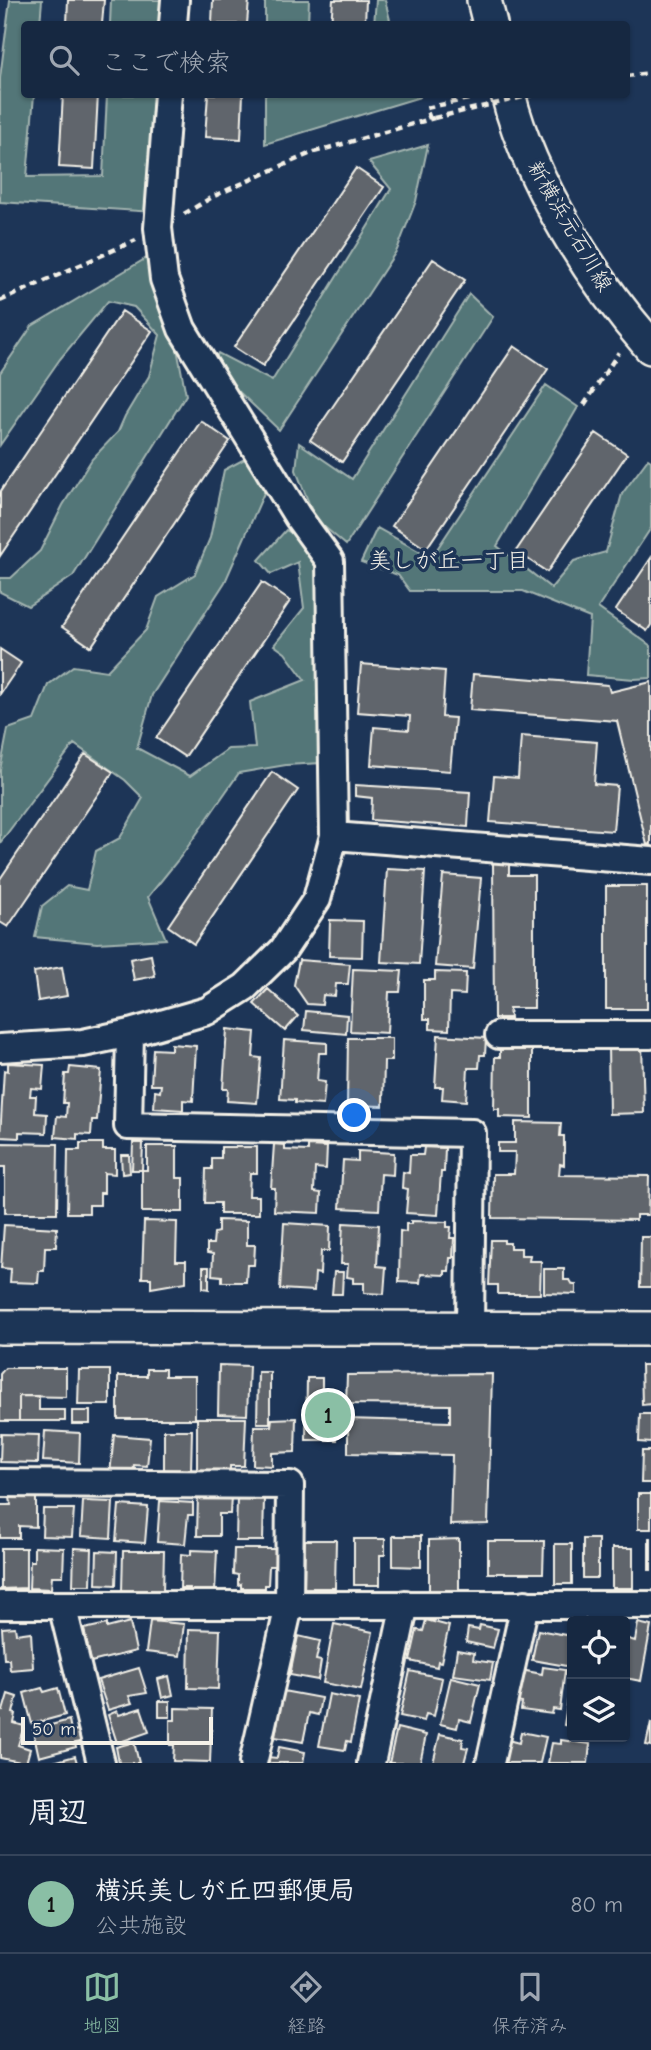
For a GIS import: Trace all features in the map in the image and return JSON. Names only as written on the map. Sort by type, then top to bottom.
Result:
[{"type":"street","points":[[173,21],[174,0]]},
{"type":"street","points":[[484,0],[489,21]]},
{"type":"street","points":[[0,1048],[83,1043],[130,1033],[207,1011],[245,987],[283,950],[317,899],[334,836],[330,562],[298,517],[182,329],[164,279],[158,228],[168,98]]},
{"type":"street","name":"新横浜元石川線","points":[[497,98],[569,233],[617,308],[651,347]]},
{"type":"street","points":[[334,836],[651,861]]},
{"type":"street","points":[[130,1033],[128,1126],[472,1133],[470,1330]]},
{"type":"street","points":[[499,1035],[651,1035]]},
{"type":"street","points":[[0,1326],[651,1329]]},
{"type":"street","points":[[0,1483],[290,1485],[289,1606],[253,1763]]},
{"type":"street","points":[[371,1763],[405,1604]]},
{"type":"street","points":[[490,1763],[525,1604]]},
{"type":"street","points":[[0,1605],[651,1605]]},
{"type":"street","points":[[62,1605],[102,1763]]},
{"type":"path","points":[[630,76],[651,73]]},
{"type":"path","points":[[432,119],[426,108],[479,98]]},
{"type":"path","points":[[0,301],[158,228],[214,196],[311,153],[519,98]]},
{"type":"path","points":[[584,405],[619,352]]},
{"type":"green space","points":[[10,0],[42,0],[40,21],[21,21],[21,98],[34,98],[27,177],[103,176],[107,98],[160,98],[154,212],[0,202],[0,78]]},
{"type":"green space","points":[[111,0],[165,0],[164,21],[110,21]]},
{"type":"green space","points":[[265,0],[309,0],[308,21],[265,21]]},
{"type":"green space","points":[[376,0],[385,0],[390,21],[374,21]]},
{"type":"green space","points":[[265,98],[417,98],[265,144]]},
{"type":"green space","points":[[428,145],[416,201],[397,250],[279,430],[212,366],[218,353],[272,381],[391,189],[369,162]]},
{"type":"green space","points":[[150,256],[174,333],[186,395],[73,576],[28,606],[0,592],[0,578],[11,578],[40,551],[63,505],[92,459],[118,432],[149,376],[160,335],[134,307],[108,301],[60,359],[0,445],[0,373],[32,326]]},
{"type":"green space","points":[[469,294],[493,317],[346,545],[315,519],[296,470],[299,443],[352,479]]},
{"type":"green space","points":[[546,385],[578,407],[497,546],[551,588],[574,561],[606,552],[622,494],[648,459],[651,461],[651,528],[598,608],[651,646],[651,678],[586,675],[590,618],[523,591],[410,591],[398,575],[361,562],[377,528],[431,558]]},
{"type":"green space","points":[[250,456],[267,486],[225,582],[152,695],[137,748],[190,776],[228,749],[255,748],[250,702],[305,680],[285,653],[274,645],[304,608],[298,562],[271,574],[259,560],[286,530],[307,541],[325,595],[322,763],[286,765],[239,773],[182,855],[148,897],[166,939],[97,943],[35,937],[42,906],[67,886],[87,890],[96,851],[120,838],[143,798],[125,780],[74,744],[0,843],[0,770],[8,729],[34,720],[48,685],[73,666],[107,671],[146,630],[158,597],[195,574],[210,538],[224,470]]},
{"type":"building","points":[[68,0],[104,0],[102,21],[67,21]]},
{"type":"building","points":[[213,0],[249,0],[247,21],[212,21]]},
{"type":"building","points":[[333,0],[366,0],[365,21],[331,21]]},
{"type":"building","points":[[63,98],[98,98],[94,169],[59,167]]},
{"type":"building","points":[[208,98],[243,98],[241,139],[205,137]]},
{"type":"building","points":[[356,168],[384,187],[263,366],[234,347]]},
{"type":"building","points":[[433,259],[465,280],[342,462],[310,440]]},
{"type":"building","points":[[122,311],[152,331],[0,556],[0,492]]},
{"type":"building","points":[[514,346],[548,369],[426,549],[392,526]]},
{"type":"building","points":[[201,421],[230,441],[91,647],[62,627]]},
{"type":"building","points":[[596,433],[627,454],[547,572],[516,551]]},
{"type":"building","points":[[651,558],[651,625],[647,631],[616,610]]},
{"type":"building","points":[[262,582],[290,601],[185,757],[156,738]]},
{"type":"building","points":[[0,649],[21,663],[0,694]]},
{"type":"building","points":[[361,664],[445,671],[442,717],[455,718],[450,771],[371,765],[374,727],[409,730],[410,716],[357,712]]},
{"type":"building","points":[[473,674],[608,685],[610,692],[651,682],[651,844],[647,845],[617,721],[470,710]]},
{"type":"building","points":[[521,736],[597,742],[594,784],[617,786],[613,831],[490,822],[494,776],[518,778]]},
{"type":"building","points":[[85,754],[113,772],[8,927],[0,922],[0,879]]},
{"type":"building","points":[[272,772],[298,790],[194,944],[168,926]]},
{"type":"building","points":[[355,785],[470,792],[468,827],[371,820],[372,798],[355,796]]},
{"type":"building","points":[[493,863],[509,863],[509,875],[534,875],[534,1008],[509,1008],[510,1018],[494,1018]]},
{"type":"building","points":[[387,869],[425,871],[419,964],[381,962]]},
{"type":"building","points":[[443,875],[481,878],[473,969],[435,966]]},
{"type":"building","points":[[606,886],[647,886],[647,1009],[606,1009]]},
{"type":"building","points":[[330,920],[363,921],[362,957],[329,956]]},
{"type":"building","points":[[151,955],[155,976],[134,980],[130,959]]},
{"type":"building","points":[[299,960],[350,964],[348,984],[336,984],[335,996],[323,995],[322,1005],[307,1004],[294,985]]},
{"type":"building","points":[[62,967],[67,996],[38,1001],[34,972]]},
{"type":"building","points":[[353,969],[402,971],[400,992],[389,992],[387,1033],[350,1031]]},
{"type":"building","points":[[435,972],[466,973],[465,995],[450,994],[449,1030],[430,1029],[430,1019],[424,1019],[424,980],[435,980]]},
{"type":"building","points":[[268,989],[298,1016],[285,1031],[254,1004]]},
{"type":"building","points":[[306,1011],[347,1015],[346,1034],[304,1030]]},
{"type":"building","points":[[227,1029],[255,1032],[253,1057],[261,1058],[257,1103],[227,1101],[228,1089],[223,1089]]},
{"type":"building","points":[[438,1035],[486,1038],[485,1055],[480,1055],[479,1068],[468,1068],[466,1101],[442,1099],[443,1087],[435,1087]]},
{"type":"building","points":[[348,1038],[392,1038],[392,1061],[384,1061],[383,1106],[347,1105]]},
{"type":"building","points":[[284,1040],[327,1043],[327,1053],[319,1053],[317,1081],[325,1082],[323,1105],[280,1099]]},
{"type":"building","points":[[642,1043],[644,1113],[609,1114],[608,1044]]},
{"type":"building","points":[[171,1044],[196,1046],[193,1101],[183,1100],[183,1110],[154,1108],[155,1091],[160,1092],[161,1085],[151,1085],[153,1049],[171,1050]]},
{"type":"building","points":[[500,1046],[532,1047],[532,1118],[499,1117],[499,1109],[494,1109],[495,1057],[500,1057]]},
{"type":"building","points":[[8,1063],[44,1065],[42,1089],[31,1088],[30,1096],[36,1096],[35,1113],[47,1114],[46,1133],[19,1132],[19,1138],[0,1137],[4,1070],[8,1071]]},
{"type":"building","points":[[70,1067],[101,1070],[97,1120],[92,1120],[91,1135],[77,1134],[77,1139],[55,1137],[57,1116],[66,1117],[67,1103],[63,1103],[65,1074],[69,1074]]},
{"type":"building","points":[[515,1122],[561,1123],[564,1165],[560,1164],[559,1175],[649,1176],[648,1215],[636,1215],[636,1220],[492,1218],[493,1174],[514,1174],[515,1152],[498,1152],[498,1143],[515,1143]]},
{"type":"building","points":[[0,1143],[58,1144],[57,1213],[5,1213],[5,1167],[0,1167]]},
{"type":"building","points":[[80,1143],[103,1143],[103,1150],[115,1150],[115,1174],[104,1173],[104,1193],[100,1193],[100,1205],[89,1205],[89,1213],[67,1213],[68,1150],[80,1150]]},
{"type":"building","points":[[133,1143],[143,1143],[142,1170],[132,1170]]},
{"type":"building","points":[[274,1144],[285,1145],[285,1150],[308,1151],[308,1146],[327,1147],[326,1169],[315,1168],[314,1192],[321,1193],[320,1213],[274,1211],[275,1188],[271,1188]]},
{"type":"building","points":[[147,1146],[177,1146],[177,1178],[183,1178],[183,1212],[142,1212],[142,1170],[147,1170]]},
{"type":"building","points":[[221,1147],[257,1147],[257,1173],[250,1173],[249,1196],[259,1196],[259,1214],[220,1214],[220,1203],[205,1203],[206,1169],[212,1169],[212,1158],[221,1158]]},
{"type":"building","points":[[424,1147],[445,1148],[438,1215],[406,1213],[408,1189],[402,1188],[403,1172],[409,1173],[410,1155],[423,1155]]},
{"type":"building","points":[[358,1151],[394,1153],[393,1175],[381,1174],[379,1210],[340,1208],[343,1160],[358,1161]]},
{"type":"building","points":[[121,1155],[129,1155],[130,1173],[122,1174]]},
{"type":"building","points":[[218,1220],[247,1221],[247,1245],[255,1245],[254,1265],[247,1265],[246,1282],[222,1282],[222,1276],[212,1275],[213,1254],[207,1253],[207,1244],[213,1244],[214,1233],[218,1232]]},
{"type":"building","points":[[144,1221],[177,1222],[176,1261],[186,1261],[186,1282],[151,1288],[151,1278],[142,1278]]},
{"type":"building","points":[[411,1221],[447,1222],[447,1227],[451,1227],[450,1238],[454,1238],[453,1258],[450,1258],[449,1271],[445,1271],[445,1275],[421,1274],[420,1283],[399,1282],[400,1231],[406,1232],[406,1224],[411,1224]]},
{"type":"building","points":[[284,1223],[330,1226],[329,1251],[321,1251],[320,1274],[315,1273],[314,1291],[280,1289]]},
{"type":"building","points":[[343,1223],[379,1225],[377,1266],[386,1267],[384,1294],[364,1293],[364,1283],[353,1283],[353,1278],[347,1277],[348,1264],[341,1264]]},
{"type":"building","points":[[4,1225],[57,1228],[56,1247],[45,1247],[44,1271],[39,1271],[38,1283],[10,1282],[11,1269],[1,1268]]},
{"type":"building","points":[[641,1237],[651,1237],[651,1287],[640,1287]]},
{"type":"building","points":[[491,1240],[504,1240],[504,1243],[510,1243],[510,1248],[521,1248],[521,1255],[530,1255],[529,1261],[541,1261],[540,1294],[498,1294],[498,1285],[489,1285]]},
{"type":"building","points":[[203,1267],[209,1267],[209,1289],[203,1288]]},
{"type":"building","points":[[544,1269],[564,1269],[564,1280],[570,1280],[576,1285],[576,1294],[544,1293]]},
{"type":"building","points":[[334,1272],[343,1272],[342,1294],[332,1294]]},
{"type":"building","points":[[219,1365],[249,1366],[247,1415],[218,1414]]},
{"type":"building","points":[[641,1365],[651,1365],[651,1404],[642,1405]]},
{"type":"building","points":[[5,1368],[66,1368],[66,1397],[19,1396],[19,1421],[0,1421],[0,1374]]},
{"type":"building","points":[[147,1369],[165,1369],[165,1376],[195,1376],[195,1419],[118,1419],[118,1376],[147,1376]]},
{"type":"building","points":[[79,1370],[110,1370],[110,1405],[78,1405]]},
{"type":"building","points":[[258,1372],[270,1372],[270,1423],[257,1423]]},
{"type":"building","points":[[492,1374],[488,1524],[450,1525],[452,1455],[348,1453],[348,1419],[450,1422],[450,1405],[346,1404],[347,1375]]},
{"type":"building","points":[[307,1378],[322,1378],[322,1390],[337,1390],[337,1440],[306,1440]]},
{"type":"building","points":[[19,1396],[39,1396],[39,1410],[65,1410],[65,1421],[19,1421]]},
{"type":"building","points":[[72,1411],[90,1411],[90,1424],[72,1424]]},
{"type":"building","points":[[640,1414],[651,1414],[651,1443],[639,1442]]},
{"type":"building","points":[[197,1418],[246,1418],[244,1466],[230,1466],[230,1475],[197,1474]]},
{"type":"building","points":[[296,1418],[295,1452],[272,1453],[272,1466],[253,1465],[254,1426],[271,1426],[272,1419]]},
{"type":"building","points":[[164,1430],[192,1430],[191,1471],[164,1471]]},
{"type":"building","points":[[45,1431],[80,1433],[79,1463],[43,1461]]},
{"type":"building","points":[[1,1434],[39,1435],[38,1463],[0,1462]]},
{"type":"building","points":[[114,1435],[150,1438],[147,1466],[134,1465],[133,1476],[110,1474]]},
{"type":"building","points":[[642,1451],[651,1451],[651,1483],[641,1483]]},
{"type":"building","points":[[638,1494],[651,1494],[651,1529],[638,1529]]},
{"type":"building","points":[[198,1495],[231,1496],[230,1514],[219,1514],[219,1536],[197,1536]]},
{"type":"building","points":[[10,1497],[36,1498],[36,1527],[19,1526],[19,1538],[0,1538],[0,1505],[11,1505]]},
{"type":"building","points":[[237,1497],[264,1498],[263,1541],[236,1541]]},
{"type":"building","points":[[83,1501],[113,1502],[111,1538],[81,1536]]},
{"type":"building","points":[[160,1501],[193,1503],[193,1515],[188,1515],[185,1544],[157,1542]]},
{"type":"building","points":[[119,1505],[148,1507],[145,1543],[116,1541]]},
{"type":"building","points":[[43,1509],[74,1509],[72,1537],[42,1536]]},
{"type":"building","points":[[393,1536],[421,1536],[421,1567],[393,1566]]},
{"type":"building","points":[[651,1538],[651,1570],[649,1570]]},
{"type":"building","points":[[354,1539],[385,1539],[385,1555],[380,1555],[380,1585],[354,1585]]},
{"type":"building","points":[[459,1539],[459,1591],[429,1592],[429,1540]]},
{"type":"building","points":[[583,1539],[598,1539],[598,1578],[583,1578]]},
{"type":"building","points":[[305,1540],[336,1540],[335,1588],[304,1588]]},
{"type":"building","points":[[488,1541],[544,1541],[543,1573],[488,1573]]},
{"type":"building","points":[[555,1544],[572,1544],[572,1584],[555,1584]]},
{"type":"building","points":[[34,1547],[64,1548],[63,1576],[52,1576],[51,1589],[29,1588],[30,1561],[34,1561]]},
{"type":"building","points":[[1,1548],[26,1548],[26,1588],[1,1589]]},
{"type":"building","points":[[74,1548],[92,1549],[91,1585],[73,1585]]},
{"type":"building","points":[[612,1548],[633,1548],[633,1588],[612,1588]]},
{"type":"building","points":[[234,1549],[277,1549],[276,1566],[269,1566],[268,1585],[265,1585],[265,1588],[241,1588],[241,1584],[238,1585],[238,1575],[233,1574]]},
{"type":"building","points":[[191,1550],[217,1551],[215,1592],[190,1592],[190,1588],[180,1588],[181,1554],[191,1555]]},
{"type":"building","points":[[97,1551],[117,1552],[116,1585],[96,1584]]},
{"type":"building","points":[[123,1551],[164,1551],[163,1592],[122,1591]]},
{"type":"building","points":[[426,1620],[449,1626],[441,1662],[438,1661],[437,1667],[410,1661],[417,1630],[423,1631]]},
{"type":"building","points":[[150,1621],[184,1624],[180,1656],[146,1652]]},
{"type":"building","points":[[130,1622],[136,1651],[91,1662],[84,1629],[107,1624],[107,1628]]},
{"type":"building","points":[[638,1623],[651,1626],[641,1681],[630,1679],[630,1640],[635,1641]]},
{"type":"building","points":[[334,1624],[373,1632],[361,1690],[323,1683]]},
{"type":"building","points":[[480,1625],[498,1629],[493,1648],[466,1642],[468,1628],[479,1630]]},
{"type":"building","points":[[15,1627],[16,1634],[31,1632],[33,1668],[10,1670],[9,1659],[4,1659],[2,1628]]},
{"type":"building","points":[[189,1629],[220,1630],[218,1689],[188,1688]]},
{"type":"building","points":[[538,1630],[567,1635],[567,1666],[532,1660]]},
{"type":"building","points":[[298,1636],[320,1641],[316,1660],[321,1661],[318,1680],[290,1675]]},
{"type":"building","points":[[457,1650],[474,1653],[473,1660],[493,1663],[490,1680],[453,1675]]},
{"type":"building","points":[[543,1667],[565,1670],[560,1710],[553,1709],[552,1714],[521,1710],[522,1703],[517,1702],[521,1670],[542,1674]]},
{"type":"building","points":[[139,1668],[147,1693],[129,1696],[132,1703],[108,1710],[98,1680]]},
{"type":"building","points":[[410,1671],[442,1678],[434,1716],[426,1714],[424,1721],[400,1716]]},
{"type":"building","points":[[169,1676],[173,1695],[162,1698],[158,1679]]},
{"type":"building","points":[[451,1677],[480,1684],[471,1722],[459,1719],[457,1728],[440,1724]]},
{"type":"building","points":[[42,1688],[44,1692],[58,1688],[65,1715],[32,1724],[24,1693]]},
{"type":"building","points":[[283,1691],[321,1698],[318,1715],[309,1713],[303,1742],[275,1737]]},
{"type":"building","points":[[8,1694],[17,1697],[13,1713],[16,1714],[14,1723],[24,1726],[18,1745],[30,1749],[26,1763],[0,1758],[0,1710],[3,1711]]},
{"type":"building","points":[[329,1694],[359,1700],[351,1742],[347,1741],[345,1750],[319,1746]]},
{"type":"building","points":[[159,1701],[170,1701],[170,1717],[159,1717]]},
{"type":"building","points":[[567,1705],[567,1726],[564,1725]]},
{"type":"building","points":[[141,1708],[149,1732],[117,1743],[108,1715],[117,1711],[119,1715]]},
{"type":"building","points":[[175,1708],[212,1709],[210,1762],[173,1761],[174,1745],[170,1745],[170,1720],[175,1720]]},
{"type":"building","points":[[69,1720],[71,1731],[78,1730],[81,1742],[75,1743],[76,1747],[39,1757],[33,1730]]},
{"type":"building","points":[[651,1722],[651,1746],[646,1745]]},
{"type":"building","points":[[397,1728],[426,1735],[420,1763],[389,1763]]},
{"type":"building","points":[[521,1732],[546,1737],[540,1763],[503,1763],[508,1740],[519,1743]]},
{"type":"building","points":[[440,1734],[463,1739],[462,1747],[468,1748],[464,1763],[433,1763]]},
{"type":"building","points":[[561,1740],[590,1744],[588,1763],[548,1763],[552,1743],[561,1744]]},
{"type":"building","points":[[134,1742],[139,1763],[119,1763],[116,1747]]},
{"type":"building","points":[[279,1747],[305,1752],[303,1763],[267,1763],[268,1757],[277,1758]]},
{"type":"building","points":[[75,1756],[77,1763],[50,1763]]},
{"type":"place","name":"横浜美しが丘四郵便局","points":[[328,1415]]},
{"type":"district","name":"美しが丘一丁目","points":[[449,560]]}]
